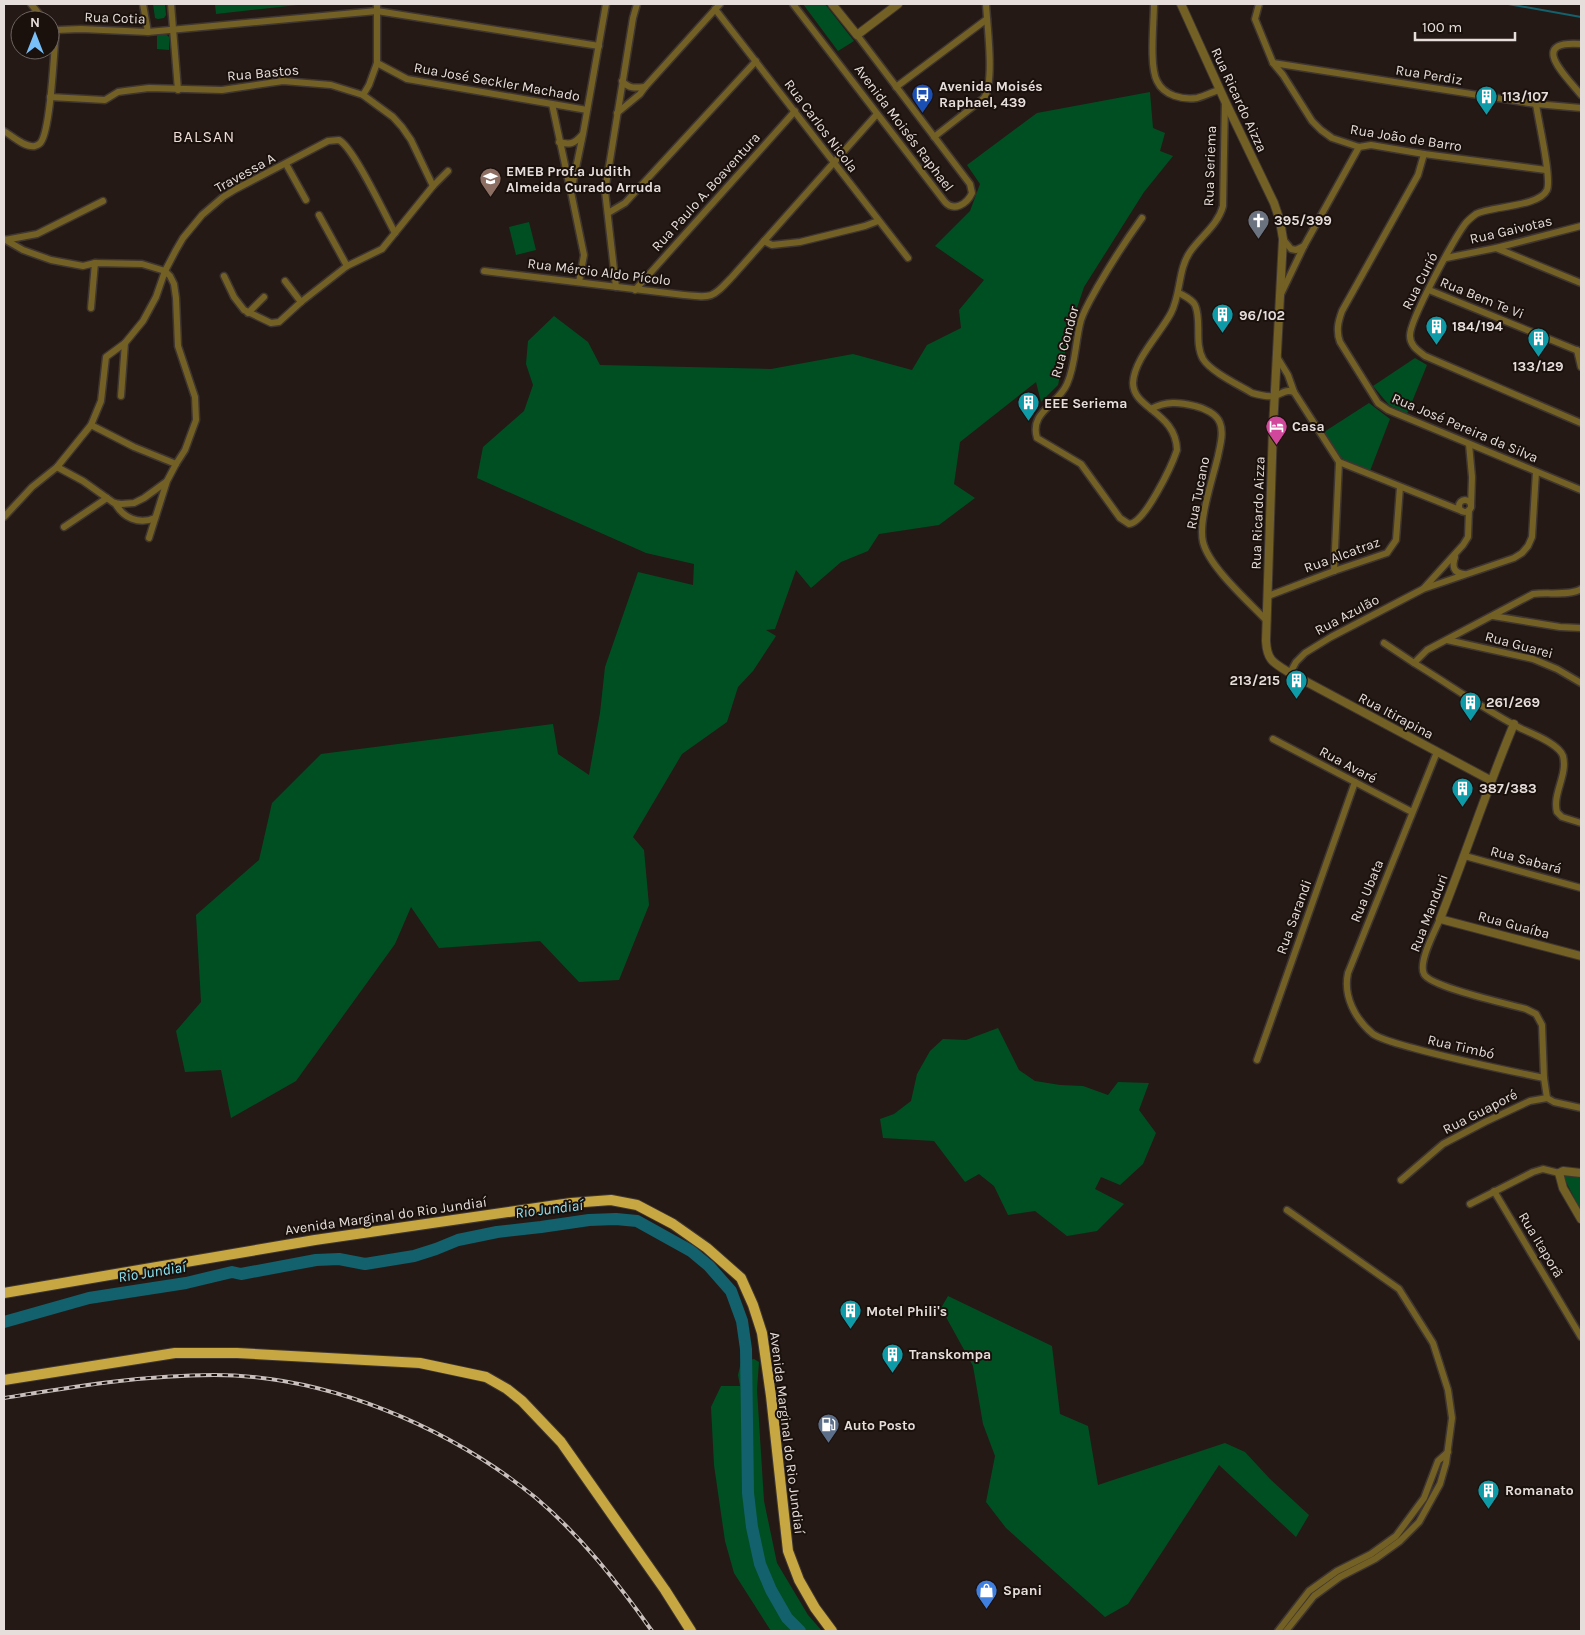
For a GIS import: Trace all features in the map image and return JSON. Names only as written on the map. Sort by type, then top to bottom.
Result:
[{"type":"main road","name":"Avenida Marginal do Rio Jundiaí","points":[[4,1293],[305,1241],[571,1203],[611,1200],[637,1205],[674,1224],[708,1248],[741,1278],[753,1305],[762,1333],[788,1551],[803,1587],[821,1618],[832,1631]]},
{"type":"main road","points":[[4,1380],[175,1353],[237,1353],[420,1363],[486,1377],[507,1389],[522,1401],[561,1442],[665,1590],[691,1631]]},
{"type":"street","points":[[143,4],[148,32]]},
{"type":"street","points":[[171,4],[178,90]]},
{"type":"street","points":[[571,192],[606,4]]},
{"type":"street","points":[[616,287],[605,191],[632,18],[637,4]]},
{"type":"street","points":[[617,113],[640,94],[720,4]]},
{"type":"street","name":"Avenida Moisés Raphael","points":[[793,4],[944,202],[951,208],[966,202],[971,196],[972,188],[832,4]]},
{"type":"street","points":[[857,36],[898,4]]},
{"type":"street","points":[[934,137],[984,98],[987,93],[989,85],[986,4]]},
{"type":"street","points":[[1154,4],[1154,62],[1156,80],[1164,91],[1180,97],[1190,98],[1220,90]]},
{"type":"street","name":"Rua Ricardo Aizza","points":[[1181,4],[1274,203],[1283,239],[1266,641],[1268,657],[1290,673]]},
{"type":"street","name":"Rua João de Barro","points":[[1259,4],[1255,19],[1273,63],[1283,75],[1312,121],[1332,138],[1359,146],[1371,145],[1546,170]]},
{"type":"street","points":[[363,95],[377,63],[378,7]]},
{"type":"street","name":"Rua Cotia","points":[[60,28],[148,32],[378,7],[598,46]]},
{"type":"street","name":"Rua Carlos Nicola","points":[[715,9],[908,258]]},
{"type":"street","points":[[896,87],[986,19]]},
{"type":"street","points":[[1581,44],[1561,44],[1556,48],[1554,61],[1581,95]]},
{"type":"street","points":[[4,131],[30,146],[37,146],[42,141],[50,97],[52,60]]},
{"type":"street","points":[[608,213],[625,203],[756,61]]},
{"type":"street","name":"Rua José Seckler Machado","points":[[377,63],[407,79],[586,110]]},
{"type":"street","name":"Rua Perdiz","points":[[1273,63],[1536,104],[1581,108]]},
{"type":"street","name":"Rua Bastos","points":[[50,97],[105,100],[118,92],[149,88],[222,90],[283,81],[331,85],[363,95],[393,117],[411,140],[433,186]]},
{"type":"street","points":[[622,81],[631,88],[645,87]]},
{"type":"street","name":"Rua Seriema","points":[[1151,409],[1139,400],[1135,393],[1133,386],[1135,372],[1171,313],[1179,293],[1180,279],[1190,253],[1221,214],[1223,206],[1225,101]]},
{"type":"street","points":[[552,104],[584,255],[579,282]]},
{"type":"street","name":"Rua Curió","points":[[1536,104],[1548,183],[1546,191],[1542,196],[1518,205],[1482,211],[1462,228],[1411,328],[1410,341],[1415,349],[1425,356],[1581,423]]},
{"type":"street","name":"Rua Paulo A. Boaventura","points":[[635,290],[795,111]]},
{"type":"street","points":[[877,114],[764,241],[772,245],[800,242],[878,221]]},
{"type":"street","points":[[559,142],[575,143],[583,134]]},
{"type":"street","name":"Travessa A","points":[[4,518],[32,488],[57,467],[90,425],[101,401],[106,357],[125,343],[144,321],[165,271],[183,238],[214,204],[236,189],[328,141],[336,140],[342,142],[361,169],[395,233]]},
{"type":"street","points":[[1280,295],[1304,246],[1359,146]]},
{"type":"street","name":"Rua José Pereira da Silva","points":[[1424,154],[1418,175],[1342,312],[1338,322],[1337,335],[1378,403],[1388,410],[1581,490]]},
{"type":"street","points":[[286,164],[306,200]]},
{"type":"street","points":[[224,276],[234,297],[248,313],[274,324],[279,322],[347,266],[382,250],[433,186],[448,171]]},
{"type":"street","points":[[4,239],[37,234],[103,201]]},
{"type":"street","points":[[318,215],[347,266]]},
{"type":"street","name":"Rua Condor","points":[[1142,218],[1115,256],[1085,310],[1081,321],[1073,368],[1063,392],[1037,419],[1036,434],[1045,443],[1081,464],[1120,518],[1126,523],[1132,524],[1145,511],[1177,450],[1172,429],[1151,409]]},
{"type":"street","name":"Rua Gaivotas","points":[[1446,258],[1496,248],[1581,226]]},
{"type":"street","points":[[4,239],[23,250],[51,260],[83,266],[95,263],[137,263],[165,271],[174,284],[179,354],[192,385],[196,406],[196,420],[185,450],[168,481],[149,538]]},
{"type":"street","points":[[1283,239],[1291,249],[1296,250],[1304,246]]},
{"type":"street","name":"Rua Mércio Aldo Pícolo","points":[[484,271],[635,290],[710,297],[717,293],[764,241]]},
{"type":"street","points":[[1496,248],[1581,283]]},
{"type":"street","points":[[91,308],[95,263]]},
{"type":"street","points":[[285,281],[301,302]]},
{"type":"street","name":"Rua Bem Te Vi","points":[[1430,290],[1579,351]]},
{"type":"street","points":[[1179,293],[1189,299],[1194,305],[1199,349],[1204,360],[1212,368],[1252,392],[1267,396],[1276,396],[1284,391],[1294,392]]},
{"type":"street","points":[[248,313],[264,297]]},
{"type":"street","points":[[122,396],[125,343]]},
{"type":"street","points":[[1579,351],[1581,367]]},
{"type":"street","points":[[1277,357],[1288,375],[1294,392],[1339,462],[1444,504],[1467,510]]},
{"type":"street","name":"Rua Tucano","points":[[1151,409],[1161,404],[1185,403],[1202,408],[1220,421],[1221,442],[1202,524],[1202,539],[1205,552],[1215,567],[1267,621]]},
{"type":"street","points":[[90,425],[134,447],[176,464]]},
{"type":"street","points":[[1467,510],[1472,477],[1469,444]]},
{"type":"street","points":[[1334,571],[1339,462]]},
{"type":"street","points":[[57,467],[83,481],[115,503],[118,508],[133,520],[142,522],[155,518]]},
{"type":"street","points":[[1423,589],[1514,558],[1522,553],[1532,537],[1536,472]]},
{"type":"street","points":[[1467,510],[1459,507],[1472,477]]},
{"type":"street","points":[[115,503],[134,503],[168,481]]},
{"type":"street","name":"Rua Alcatraz","points":[[1268,596],[1387,553],[1396,540],[1400,487]]},
{"type":"street","points":[[64,527],[107,498]]},
{"type":"street","points":[[1423,589],[1455,556],[1468,537],[1468,501],[1444,504]]},
{"type":"street","points":[[1455,556],[1452,564],[1454,570],[1458,573],[1466,574]]},
{"type":"street","name":"Rua Azulão","points":[[1290,673],[1296,662],[1305,653],[1331,636],[1423,589]]},
{"type":"street","points":[[1414,663],[1427,650],[1533,594],[1572,593],[1581,589]]},
{"type":"street","points":[[1494,616],[1560,627],[1581,628]]},
{"type":"street","name":"Rua Guarei","points":[[1447,640],[1534,659],[1556,668],[1581,683]]},
{"type":"street","points":[[1384,643],[1561,751],[1564,758],[1564,769],[1556,800],[1557,812],[1562,817],[1581,823]]},
{"type":"street","name":"Rua Itirapina","points":[[1290,673],[1490,780]]},
{"type":"street","name":"Rua Manduri","points":[[1514,724],[1490,780],[1465,856],[1425,954],[1422,966],[1424,974],[1429,980],[1447,988],[1526,1009],[1536,1014],[1542,1025],[1544,1078],[1548,1098]]},
{"type":"street","name":"Rua Avaré","points":[[1273,739],[1412,812]]},
{"type":"street","name":"Rua Ubata","points":[[1374,1035],[1355,1012],[1349,1000],[1346,981],[1437,752]]},
{"type":"street","name":"Rua Sarandi","points":[[1257,1060],[1355,782]]},
{"type":"street","name":"Rua Sabará","points":[[1465,856],[1581,888]]},
{"type":"street","name":"Rua Guaíba","points":[[1440,919],[1581,956]]},
{"type":"street","name":"Rua Timbó","points":[[1374,1035],[1403,1046],[1436,1055],[1544,1078]]},
{"type":"street","points":[[1548,1098],[1554,1102],[1581,1108]]},
{"type":"street","name":"Rua Guaporé","points":[[1401,1180],[1443,1144],[1509,1110],[1530,1101],[1548,1098]]},
{"type":"street","points":[[1470,1204],[1533,1172],[1543,1169],[1559,1173],[1564,1170],[1581,1173]]},
{"type":"street","points":[[1559,1173],[1563,1188],[1581,1218]]},
{"type":"street","name":"Rua Itaporã","points":[[1494,1191],[1581,1337]]},
{"type":"street","points":[[1286,1631],[1314,1596],[1340,1577],[1375,1560],[1400,1541],[1418,1522],[1440,1484],[1448,1452],[1452,1418],[1448,1390],[1434,1343],[1399,1289],[1287,1210]]},
{"type":"street","points":[[1278,1631],[1310,1591],[1337,1571],[1371,1554],[1396,1536],[1424,1498],[1438,1461],[1448,1452]]},
{"type":"green space","points":[[153,4],[165,4],[166,15],[164,18],[155,18]]},
{"type":"green space","points":[[215,4],[307,4],[216,14]]},
{"type":"green space","points":[[803,4],[825,4],[854,41],[838,51]]},
{"type":"green space","points":[[159,33],[166,34],[169,37],[169,50],[157,49],[157,36]]},
{"type":"green space","points":[[1150,92],[1153,128],[1165,133],[1160,151],[1173,156],[1144,192],[1084,287],[1071,326],[1058,385],[1041,402],[1036,382],[960,442],[954,484],[975,498],[939,525],[879,534],[868,551],[841,562],[811,588],[796,570],[775,629],[766,630],[776,636],[753,671],[738,687],[727,722],[682,754],[633,837],[644,850],[649,905],[619,980],[579,982],[540,941],[439,948],[411,907],[395,944],[296,1081],[231,1118],[221,1070],[185,1072],[176,1031],[201,1002],[196,915],[259,860],[272,803],[321,754],[553,724],[558,754],[589,775],[600,713],[605,667],[638,572],[693,585],[694,564],[646,553],[477,478],[483,447],[524,411],[533,385],[526,364],[528,341],[554,316],[588,342],[600,365],[771,369],[853,354],[912,370],[927,345],[961,328],[959,310],[984,280],[935,246],[970,211],[980,184],[967,165],[1037,113]]},
{"type":"green space","points":[[529,222],[536,250],[516,255],[509,227]]},
{"type":"green space","points":[[1415,358],[1427,365],[1407,414],[1389,405],[1373,386]]},
{"type":"green space","points":[[1369,403],[1390,419],[1370,471],[1341,458],[1324,432]]},
{"type":"green space","points":[[998,1028],[1019,1070],[1035,1081],[1083,1086],[1108,1095],[1118,1082],[1149,1083],[1139,1110],[1156,1133],[1143,1164],[1120,1185],[1101,1177],[1095,1189],[1124,1204],[1097,1231],[1067,1236],[1035,1211],[1008,1215],[994,1186],[979,1174],[965,1182],[934,1141],[883,1138],[880,1119],[894,1114],[911,1101],[917,1074],[930,1051],[943,1039],[966,1040]]},
{"type":"green space","points":[[1568,1174],[1581,1178],[1581,1211],[1563,1176]]},
{"type":"green space","points":[[948,1296],[1052,1346],[1060,1414],[1088,1426],[1098,1485],[1225,1443],[1245,1452],[1270,1479],[1309,1515],[1296,1537],[1219,1465],[1128,1604],[1105,1617],[1006,1528],[986,1502],[995,1456],[983,1424],[973,1366],[941,1308]]},
{"type":"green space","points":[[754,1359],[759,1362],[757,1390],[764,1501],[777,1563],[808,1615],[822,1631],[771,1631],[734,1573],[725,1541],[714,1465],[711,1407],[721,1386],[740,1386],[738,1375],[741,1362]]},
{"type":"waterway","points":[[1508,4],[1581,17]]},
{"type":"waterway","name":"Rio Jundiaí","points":[[4,1322],[89,1298],[186,1283],[232,1272],[241,1274],[316,1260],[339,1259],[365,1264],[414,1256],[458,1240],[497,1232],[589,1220],[616,1219],[637,1221],[691,1251],[709,1266],[731,1291],[742,1321],[746,1349],[748,1493],[752,1527],[760,1564],[771,1590],[787,1618],[800,1631]]},
{"type":"railway","points":[[4,1398],[135,1379],[214,1375],[257,1377],[300,1384],[343,1395],[385,1410],[426,1428],[465,1449],[502,1472],[536,1498],[584,1544],[626,1595],[652,1631]]},
{"type":"place","name":"Avenida Moisés Raphael, 439","points":[[923,113]]},
{"type":"place","name":"113/107","points":[[1486,115]]},
{"type":"place","name":"EMEB Prof.ª Judith Almeida Curado Arruda","points":[[490,198]]},
{"type":"place","name":"395/399","points":[[1258,239]]},
{"type":"place","name":"96/102","points":[[1223,334]]},
{"type":"place","name":"184/194","points":[[1436,345]]},
{"type":"place","name":"133/129","points":[[1538,357]]},
{"type":"place","name":"EEE Seriema","points":[[1028,422]]},
{"type":"place","name":"Casa","points":[[1276,445]]},
{"type":"place","name":"213/215","points":[[1296,699]]},
{"type":"place","name":"261/269","points":[[1470,721]]},
{"type":"place","name":"387/383","points":[[1463,807]]},
{"type":"place","name":"Motel Phili's","points":[[850,1330]]},
{"type":"place","name":"Transkompa","points":[[893,1373]]},
{"type":"place","name":"Auto Posto","points":[[828,1444]]},
{"type":"place","name":"Romanato","points":[[1489,1509]]},
{"type":"place","name":"Spani","points":[[987,1609]]},
{"type":"district","name":"BALSAN","points":[[204,136]]}]
